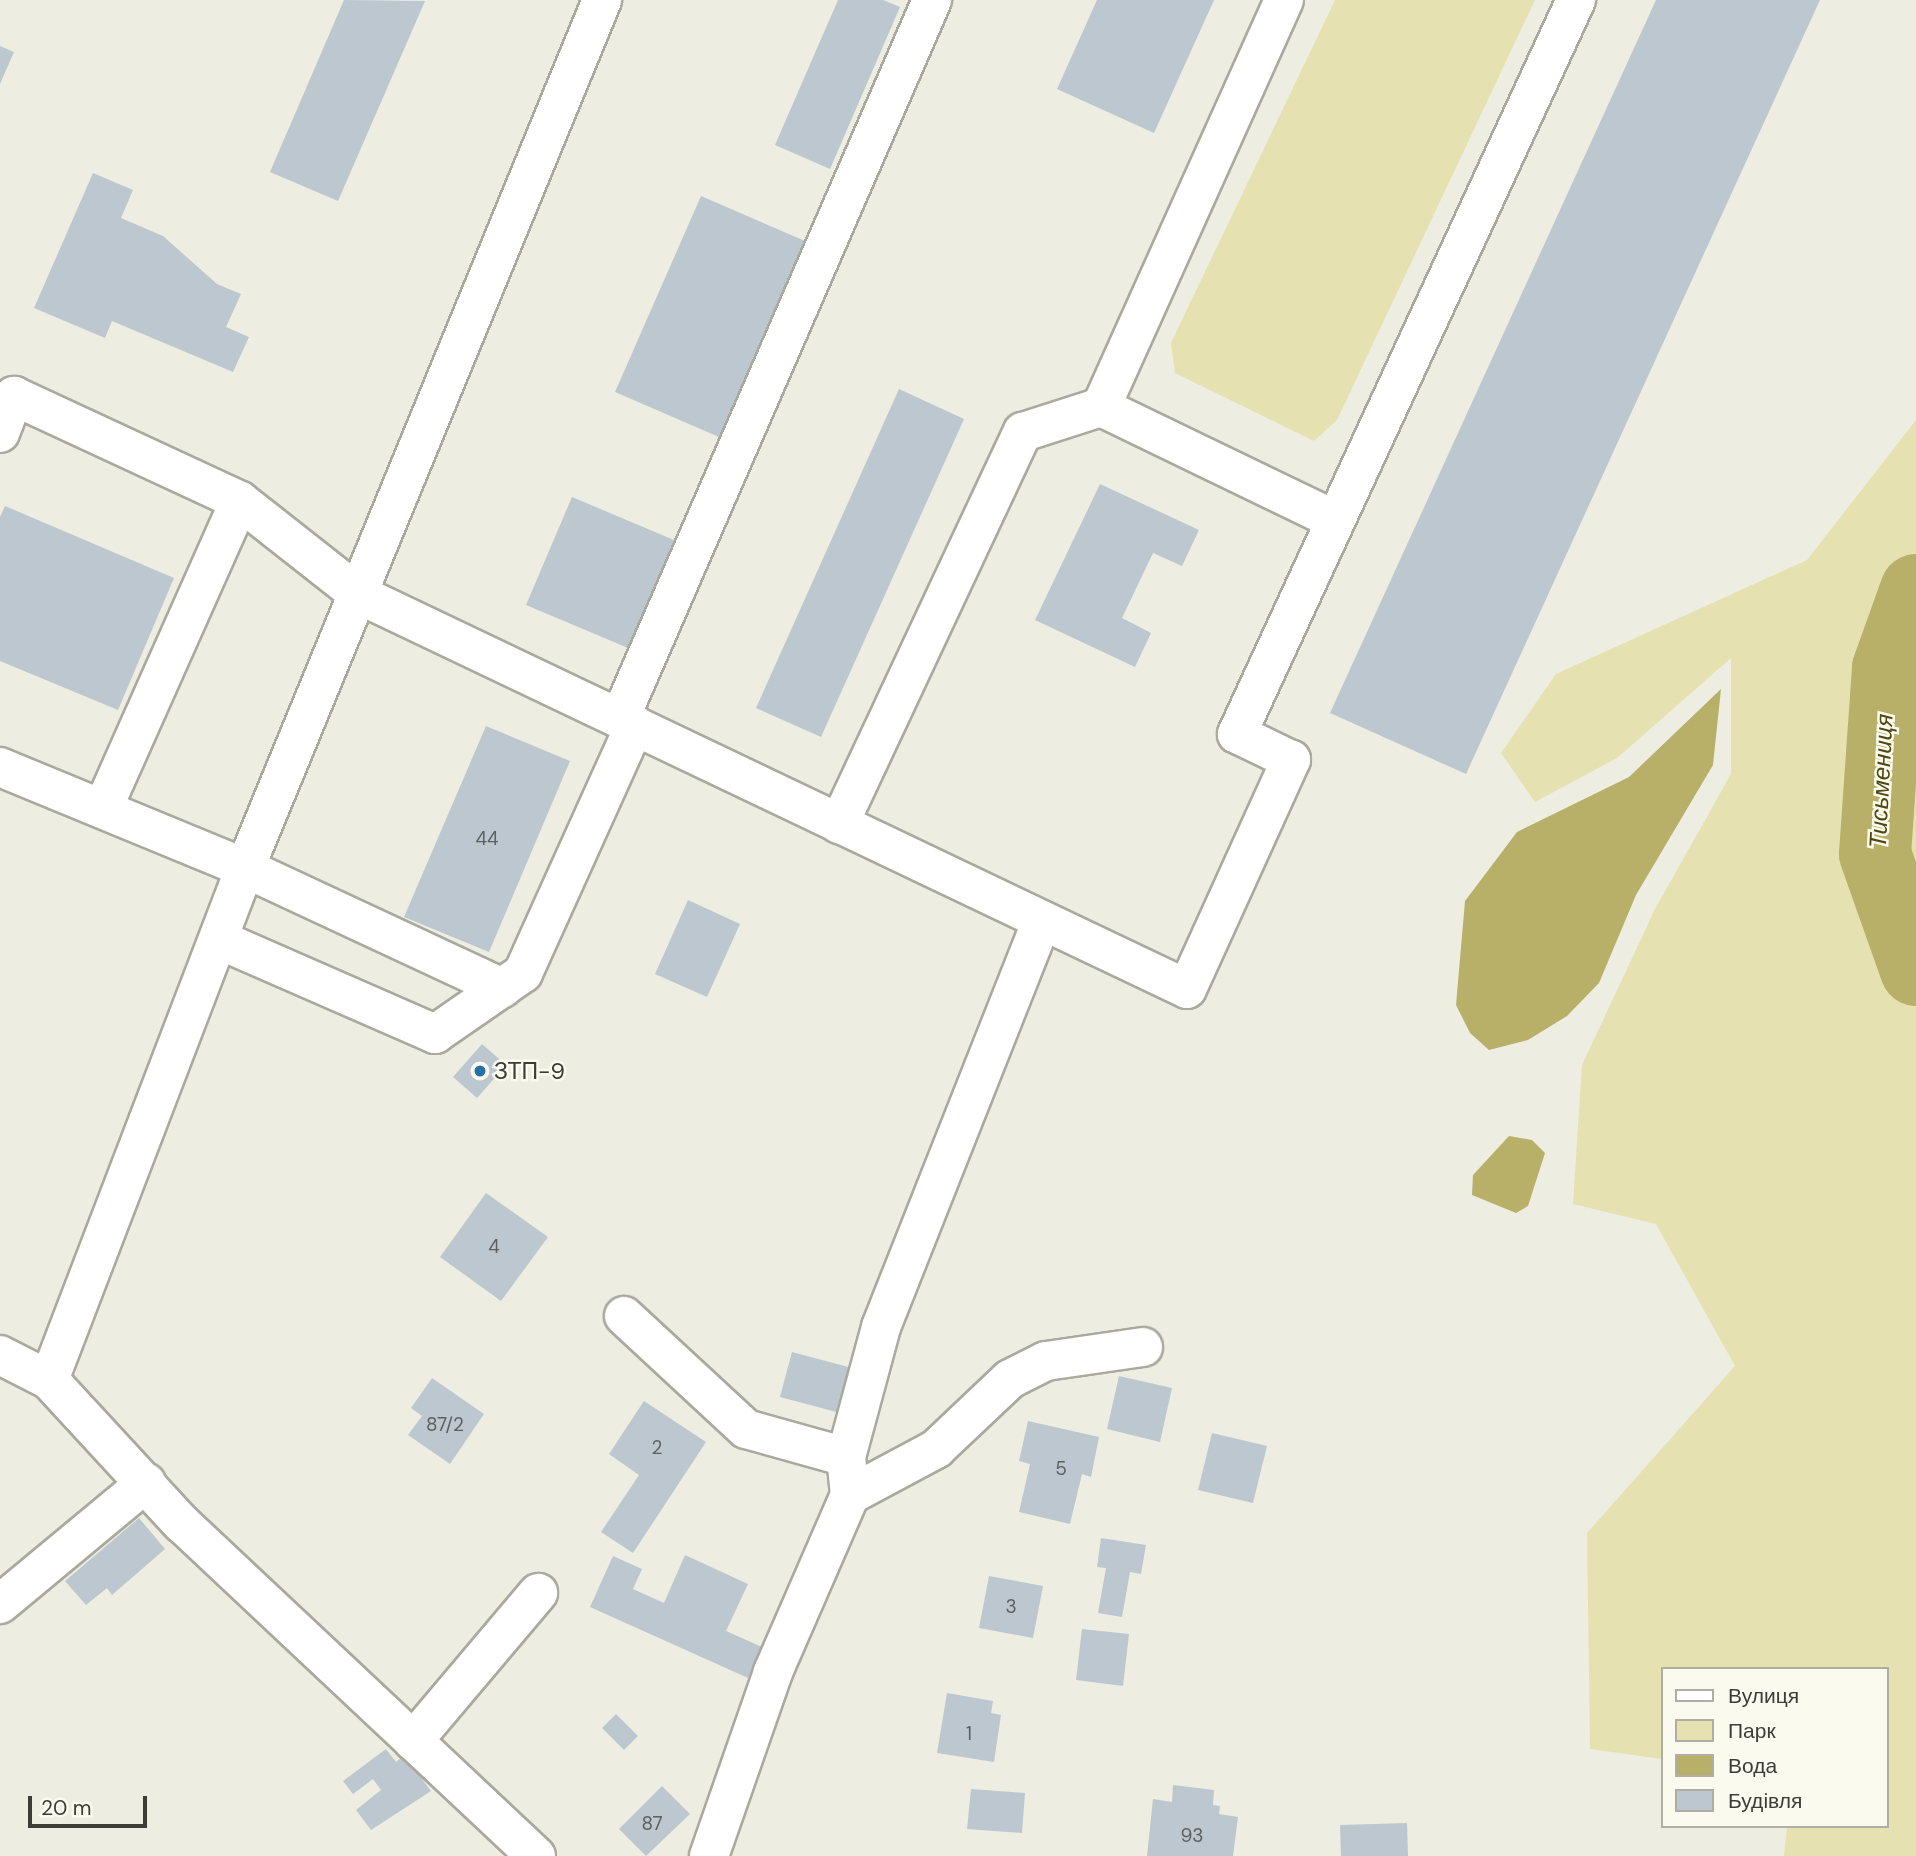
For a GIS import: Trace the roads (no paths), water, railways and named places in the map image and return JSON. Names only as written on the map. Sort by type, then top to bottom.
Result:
[{"type":"street","points":[[49,1380],[220,940],[245,868],[601,0]]},
{"type":"street","points":[[220,940],[435,1034],[523,973],[932,0]]},
{"type":"street","points":[[1101,407],[1284,0]]},
{"type":"street","points":[[0,433],[14,396],[240,501],[358,594],[1041,922],[1188,989],[1291,760],[1237,734],[1576,0]]},
{"type":"street","points":[[839,824],[1023,432],[1101,407],[1335,520]]},
{"type":"street","points":[[103,808],[240,501]]},
{"type":"street","points":[[0,767],[245,868],[502,988]]},
{"type":"street","points":[[709,1856],[773,1672],[850,1495],[846,1457],[881,1327],[1041,922]]},
{"type":"street","points":[[624,1316],[746,1429],[846,1457]]},
{"type":"street","points":[[850,1495],[936,1449],[1010,1379],[1046,1361],[1143,1347]]},
{"type":"street","points":[[0,1355],[49,1380],[182,1524],[536,1856]]},
{"type":"street","points":[[0,1604],[146,1483]]},
{"type":"street","points":[[413,1741],[538,1593]]},
{"type":"water","points":[[1721,689],[1713,765],[1636,895],[1599,983],[1567,1016],[1528,1040],[1489,1050],[1470,1033],[1456,1005],[1465,901],[1517,832],[1629,777]]},
{"type":"water","points":[[1509,1136],[1532,1140],[1545,1153],[1528,1206],[1516,1213],[1472,1195],[1473,1175]]},
{"type":"waterway","name":"Тисьмениця","points":[[1916,590],[1888,668],[1875,854],[1916,970]]},
{"type":"place","name":"ЗТП-9","points":[[480,1071]]}]
